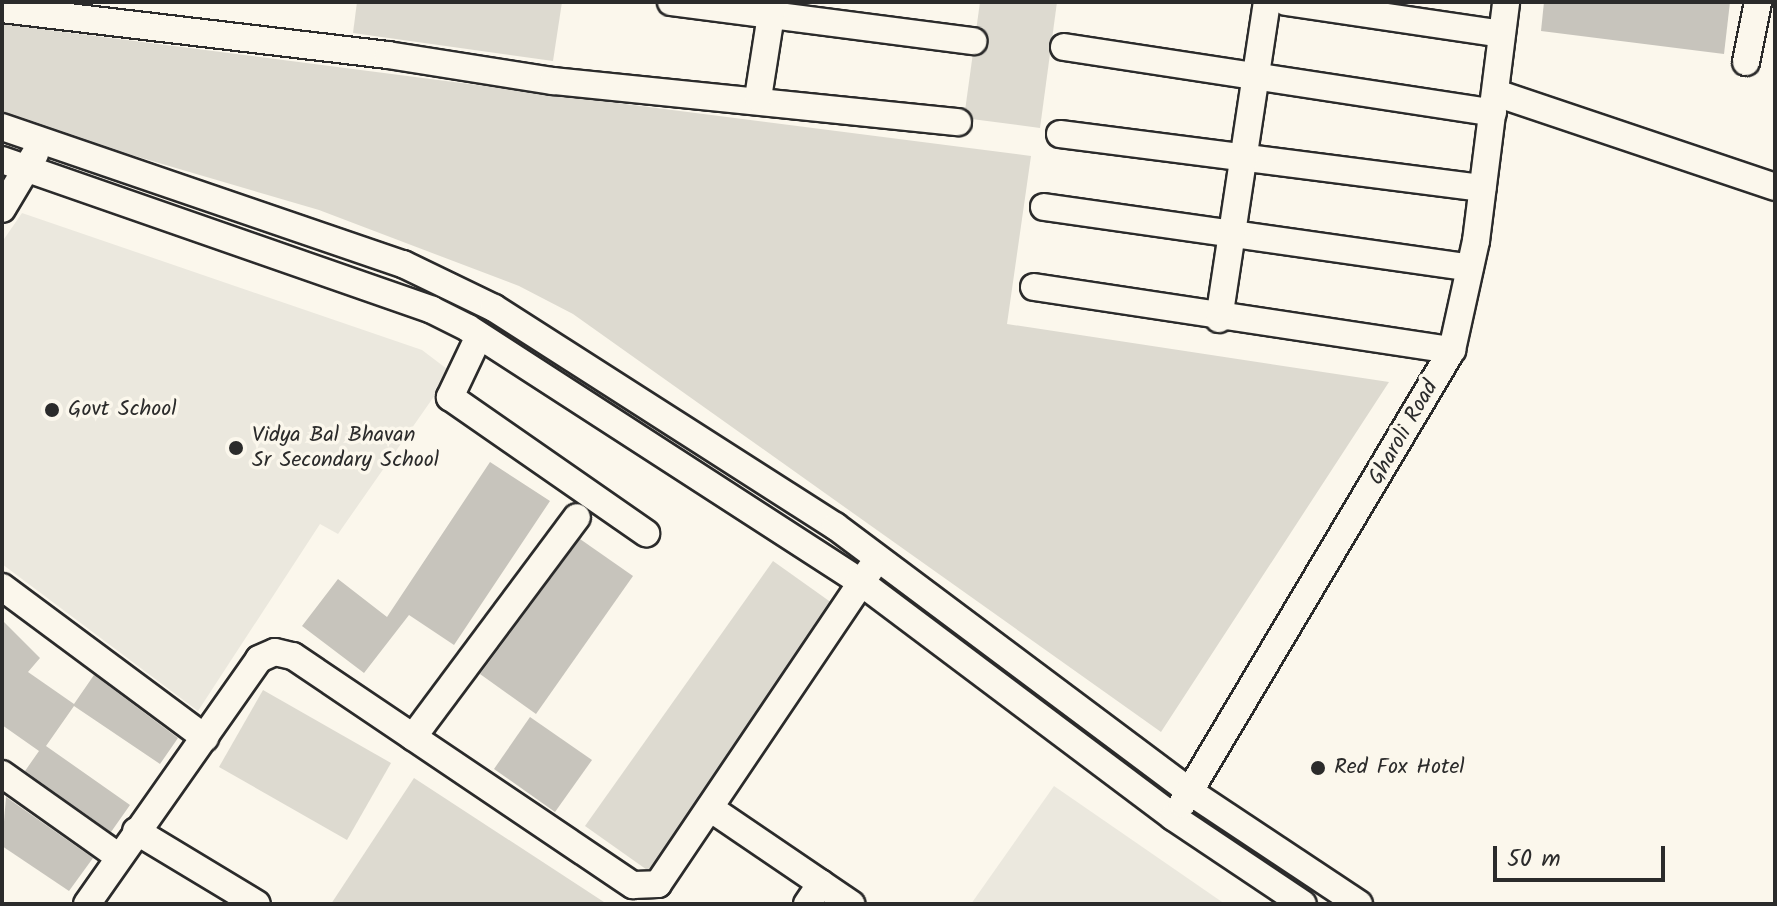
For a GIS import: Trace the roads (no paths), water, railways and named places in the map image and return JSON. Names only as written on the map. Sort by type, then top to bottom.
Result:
[{"type":"street","points":[[671,2],[772,8],[973,41]]},
{"type":"street","points":[[1219,319],[1246,159],[1267,2]]},
{"type":"street","points":[[1286,2],[1502,34]]},
{"type":"street","name":"Gharoli Road","points":[[1173,817],[1452,350],[1483,188],[1506,2]]},
{"type":"street","points":[[1746,62],[1758,2]]},
{"type":"street","points":[[758,98],[772,8]]},
{"type":"street","points":[[2,9],[146,13],[553,81],[758,98],[958,122]]},
{"type":"street","points":[[1064,47],[1256,78],[1494,103],[1775,187]]},
{"type":"street","points":[[2,127],[43,137],[403,264],[524,327],[882,559],[1189,791],[1359,904]]},
{"type":"street","points":[[1060,134],[1483,188]]},
{"type":"street","points":[[2,209],[29,167],[43,137]]},
{"type":"street","points":[[2,160],[432,310],[479,336],[859,581],[1173,817],[1303,904]]},
{"type":"street","points":[[1044,207],[1470,268]]},
{"type":"street","points":[[1034,287],[1219,319],[1452,350]]},
{"type":"street","points":[[479,336],[450,397],[646,533]]},
{"type":"street","points":[[413,737],[577,517]]},
{"type":"street","points":[[87,904],[259,659],[275,652],[293,656],[645,888],[658,884],[669,872],[859,581],[882,559]]},
{"type":"street","points":[[2,587],[205,738]]},
{"type":"street","points":[[2,774],[118,856]]},
{"type":"street","points":[[710,808],[814,894],[851,904]]},
{"type":"street","points":[[136,831],[257,904]]},
{"type":"place","name":"Govt School","points":[[52,410]]},
{"type":"place","name":"Vidya Bal Bhavan Sr Secondary School","points":[[236,448]]},
{"type":"place","name":"Red Fox Hotel","points":[[1318,768]]}]
